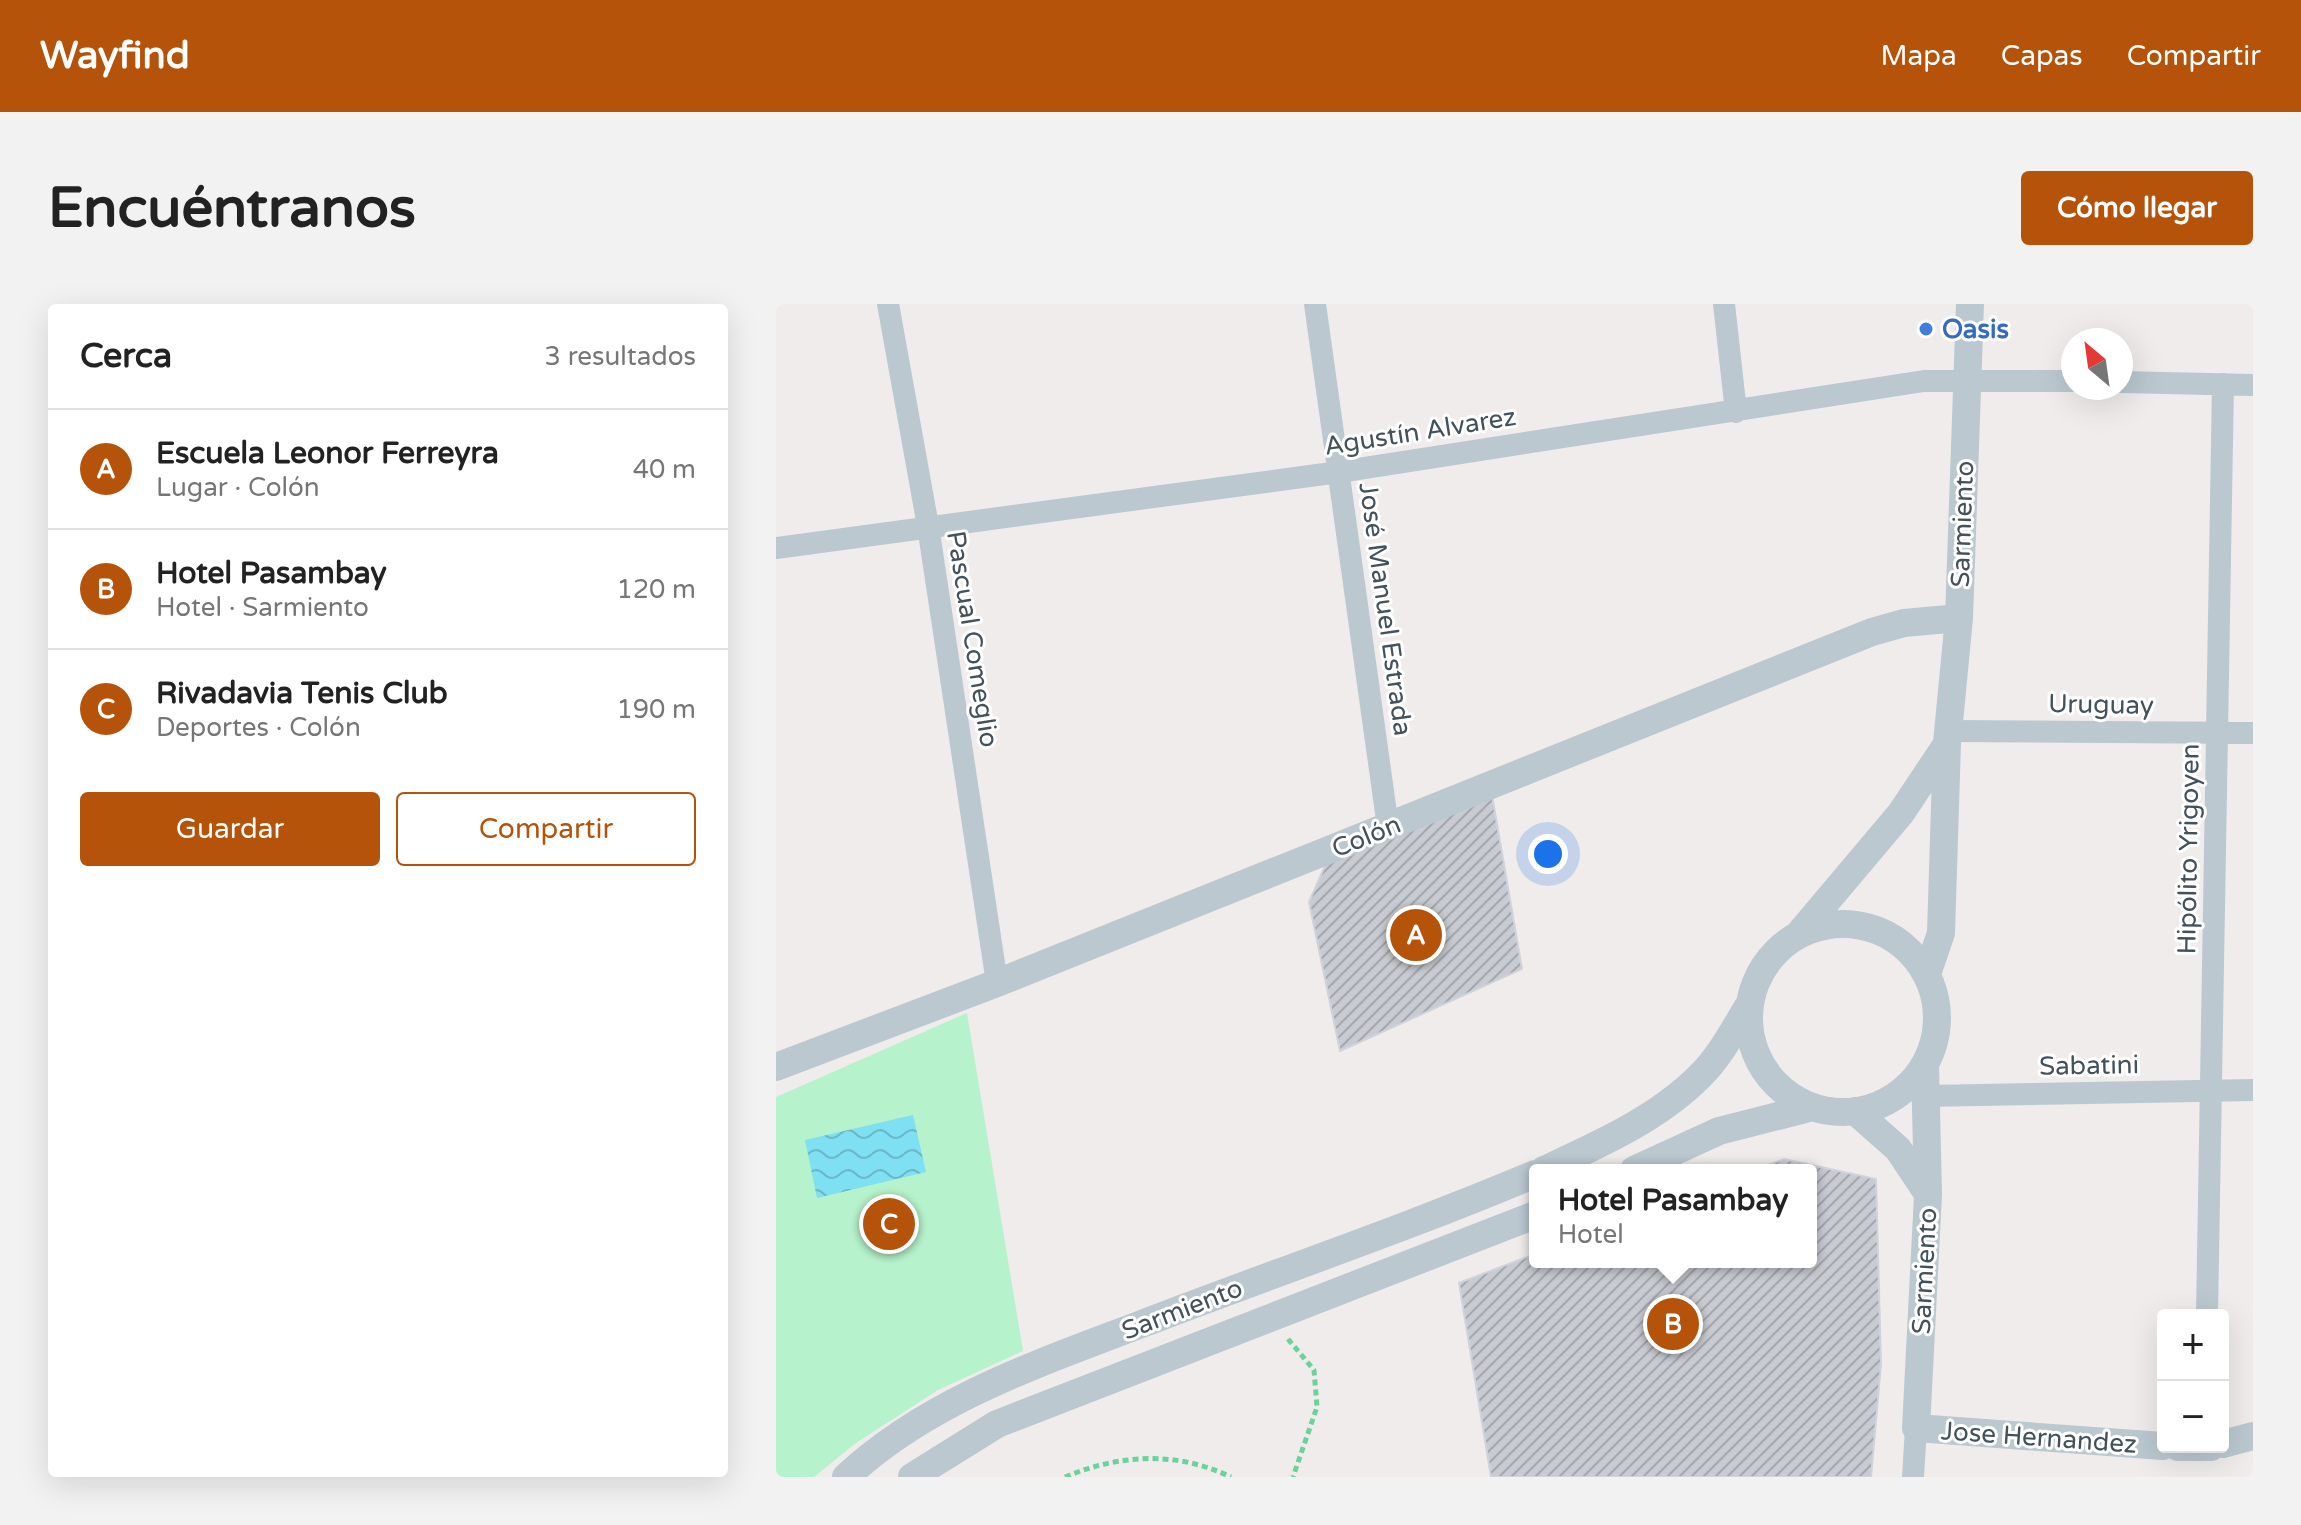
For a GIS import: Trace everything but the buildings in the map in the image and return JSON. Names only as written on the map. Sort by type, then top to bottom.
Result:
[{"type":"street","name":"Pascual Comeglio","points":[[888,304],[928,526],[997,983]]},
{"type":"street","name":"José Manuel Estrada","points":[[1315,304],[1388,827]]},
{"type":"street","points":[[1724,304],[1736,412]]},
{"type":"street","name":"Sarmiento","points":[[1927,974],[1941,933],[1948,737],[1959,618],[1970,304]]},
{"type":"street","name":"Agustín Alvarez","points":[[776,548],[1339,472],[1924,381],[2061,381]]},
{"type":"street","points":[[2133,382],[2253,385]]},
{"type":"street","name":"Hipólito Yrigoyen","points":[[2207,1309],[2223,384]]},
{"type":"street","name":"Colón","points":[[776,1067],[997,983],[1872,632],[1904,623],[1959,618]]},
{"type":"street","name":"Uruguay","points":[[1948,737],[2253,733]]},
{"type":"street","name":"Sarmiento","points":[[1799,934],[1901,813],[1948,737]]},
{"type":"street","points":[[1558,1164],[1589,1150],[1673,1100],[1701,1075],[1749,1004],[1758,976],[1775,952],[1799,934],[1827,925],[1857,924],[1885,933],[1910,950],[1927,974],[1936,1000],[1937,1027],[1925,1064],[1895,1096],[1855,1111],[1813,1107],[1719,1131],[1647,1164]]},
{"type":"street","points":[[1749,1004],[1749,1030],[1756,1055],[1770,1078],[1789,1095],[1813,1107]]},
{"type":"street","name":"Sarmiento","points":[[1913,1477],[1928,1195],[1925,1064]]},
{"type":"street","name":"Sabatini","points":[[1926,1096],[2253,1090]]},
{"type":"street","points":[[1855,1111],[1898,1149],[1928,1195]]},
{"type":"street","name":"Sarmiento","points":[[846,1477],[889,1442],[928,1417],[1010,1376],[1287,1268],[1381,1237],[1529,1176]]},
{"type":"street","name":"Sarmiento","points":[[912,1477],[997,1424],[1529,1217]]},
{"type":"street","name":"Jose Hernandez","points":[[1916,1428],[2157,1446]]},
{"type":"street","points":[[2229,1441],[2253,1436]]},
{"type":"path","points":[[1269,1317],[1314,1370],[1317,1407],[1293,1477]]},
{"type":"path","points":[[1065,1477],[1155,1456],[1185,1459],[1231,1477]]},
{"type":"green space","points":[[967,1013],[1023,1351],[938,1390],[856,1443],[814,1477],[776,1477],[776,1097]]},
{"type":"water","points":[[913,1115],[926,1172],[817,1198],[805,1140]]},
{"type":"place","name":"Oasis","points":[[1926,329]]},
{"type":"place","name":"Escuela Leonor Ferreyra","points":[[1416,935]]},
{"type":"place","name":"Rivadavia Tenis Club","points":[[889,1224]]},
{"type":"place","name":"Hotel Pasambay","points":[[1673,1324]]}]
